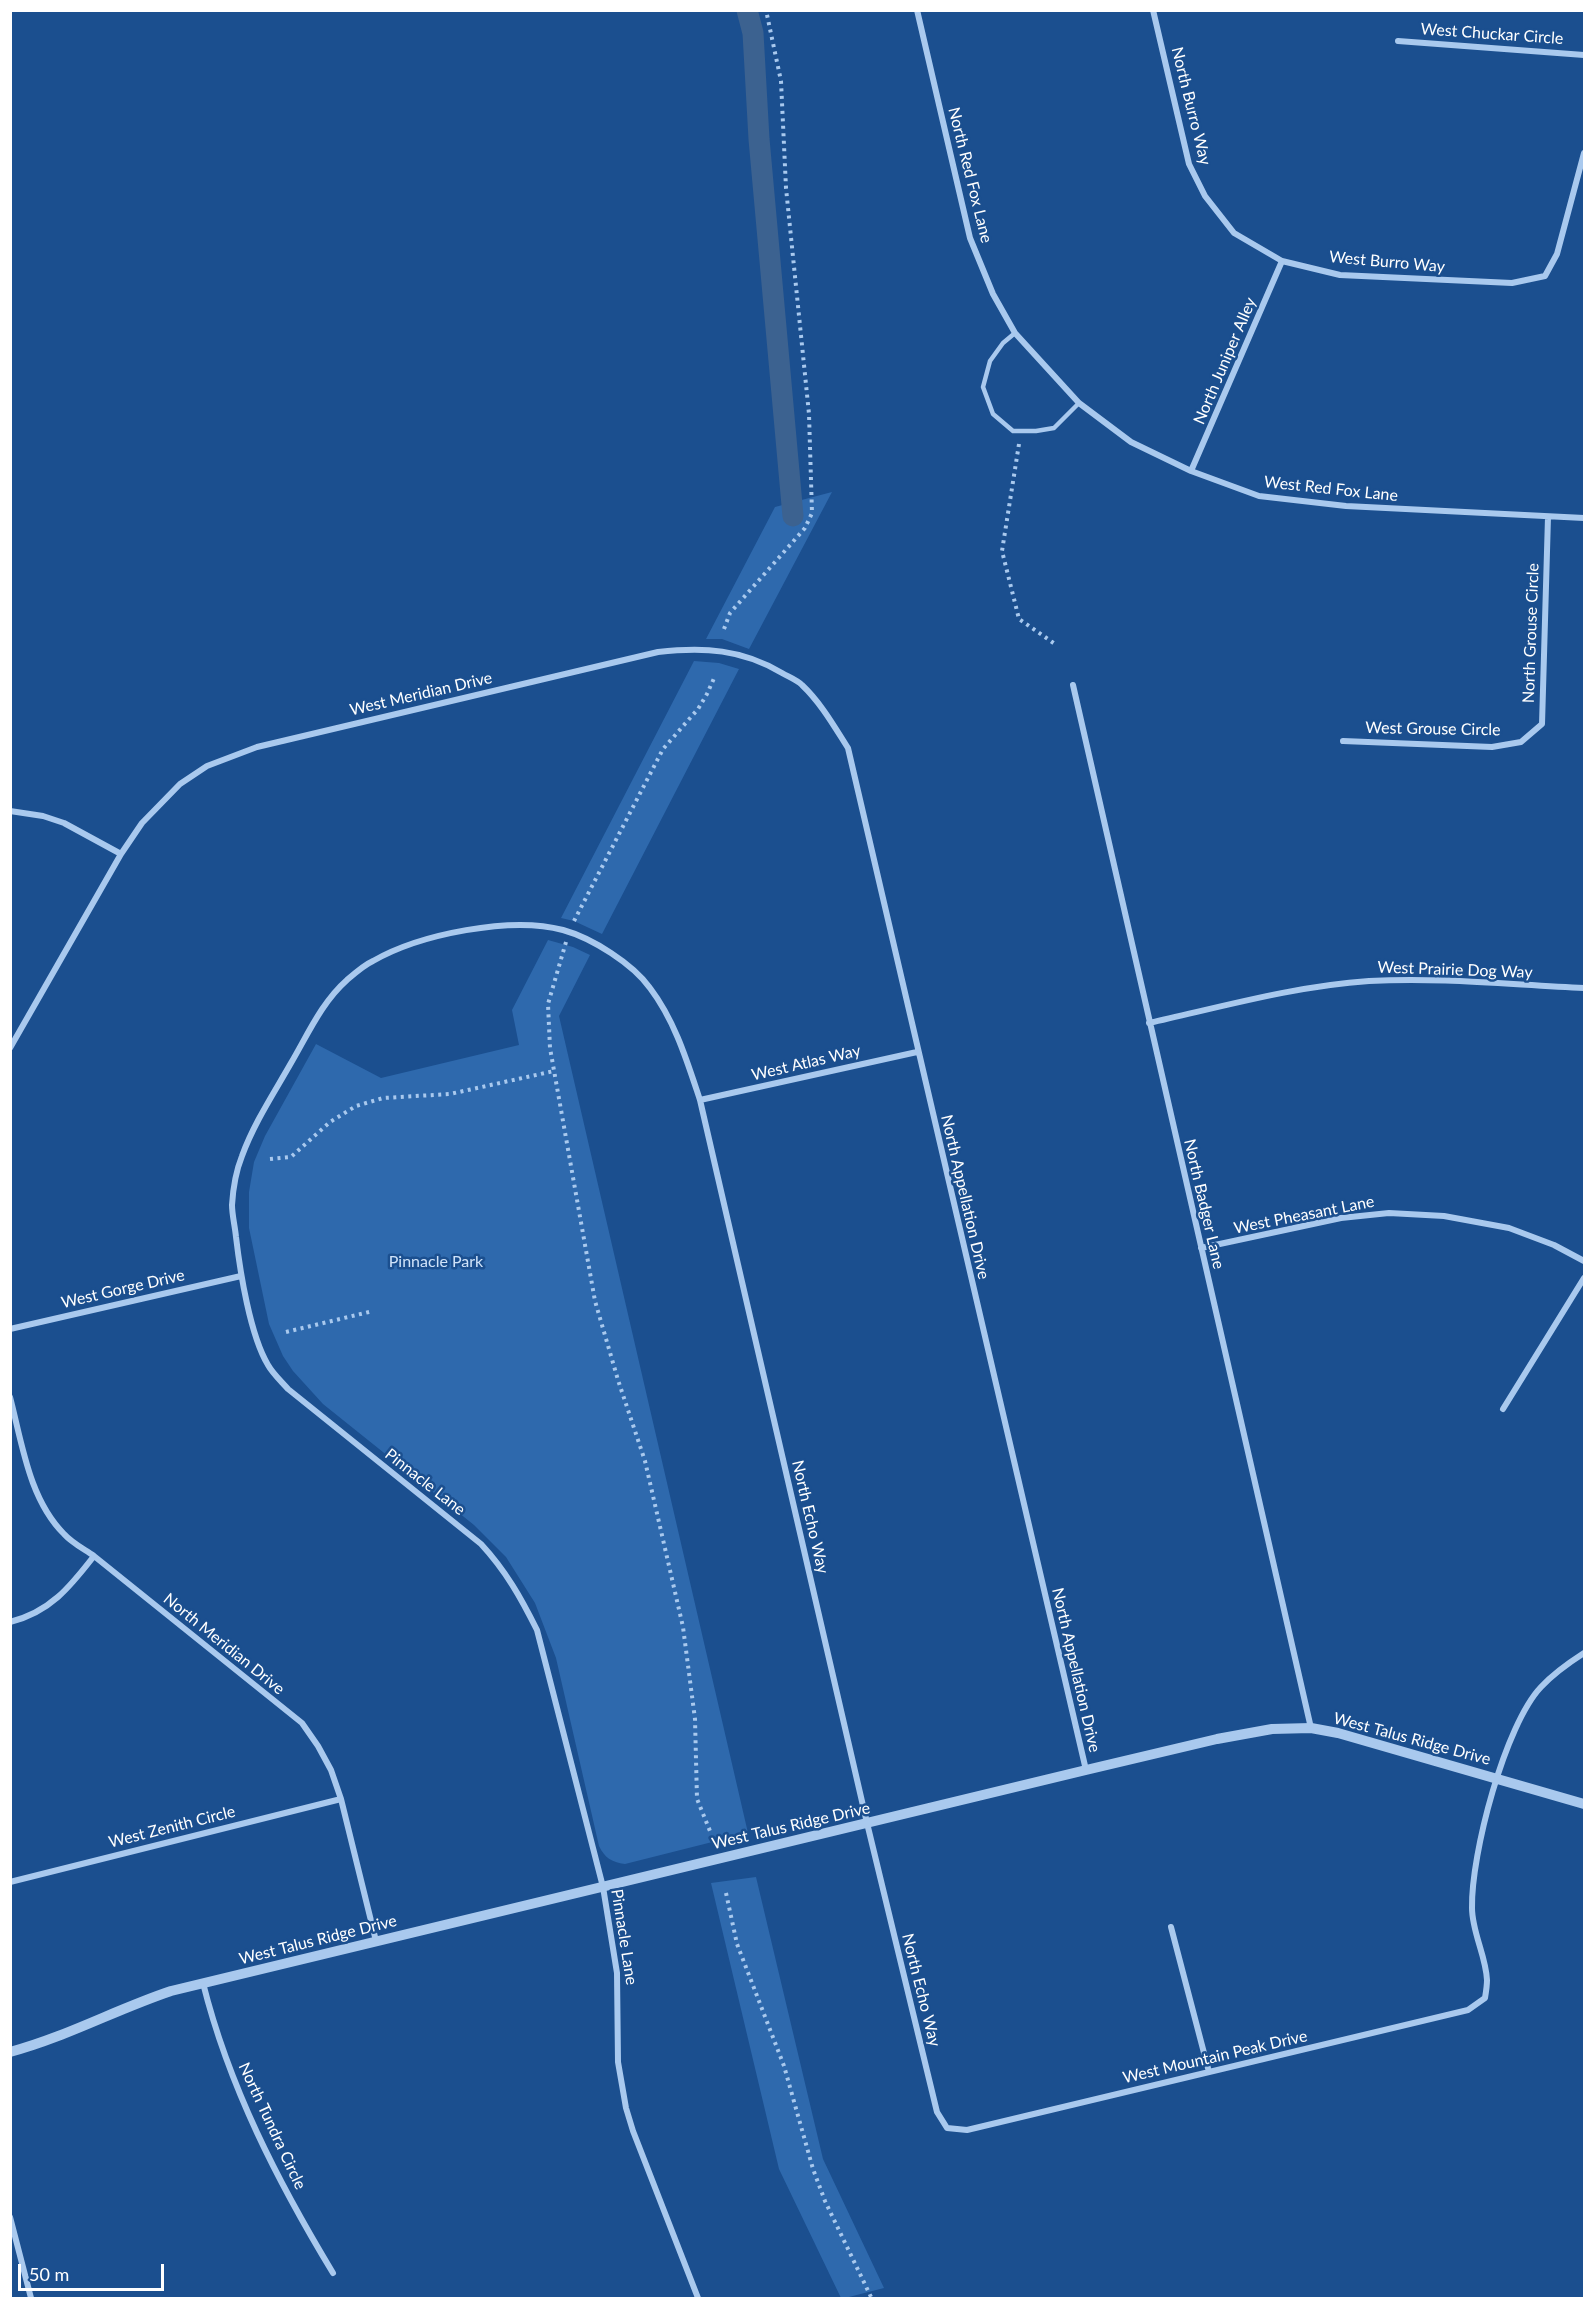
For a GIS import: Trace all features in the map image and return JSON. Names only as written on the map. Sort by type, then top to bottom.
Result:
[{"type":"street","name":"North Red Fox Lane","points":[[916,10],[970,238],[993,294],[1015,333],[1044,364]]},
{"type":"street","name":"North Burro Way","points":[[1153,10],[1190,164],[1205,196],[1234,233]]},
{"type":"street","name":"West Chuckar Circle","points":[[1398,41],[1584,55]]},
{"type":"street","name":"West Burro Way","points":[[1234,233],[1282,261],[1340,274],[1512,283],[1545,276],[1557,254],[1584,153]]},
{"type":"street","name":"North Juniper Alley","points":[[1191,471],[1282,261]]},
{"type":"street","name":"West Red Fox Lane","points":[[1044,364],[1079,403],[1131,442],[1191,471],[1259,496],[1346,506],[1584,518]]},
{"type":"street","name":"North Grouse Circle","points":[[1521,742],[1542,724],[1548,517]]},
{"type":"street","name":"West Meridian Drive","points":[[121,854],[142,823],[180,784],[207,766],[257,747],[658,652],[686,649],[726,651],[765,663]]},
{"type":"street","name":"North Appellation Drive","points":[[765,663],[801,684],[828,715],[848,748],[1086,1770]]},
{"type":"street","name":"North Badger Lane","points":[[1073,685],[1311,1728]]},
{"type":"street","name":"West Grouse Circle","points":[[1343,741],[1492,747],[1521,742]]},
{"type":"street","points":[[10,811],[43,816],[64,823],[121,854],[10,1048]]},
{"type":"street","name":"Pinnacle Lane","points":[[592,943],[569,933],[528,925],[492,927],[450,934],[400,947],[371,961],[345,981],[325,1005],[262,1115],[242,1156],[235,1179],[232,1206],[241,1276],[255,1332],[267,1364],[288,1389],[481,1545],[501,1566],[537,1630],[603,1887],[617,1973],[618,2062],[626,2108],[698,2298]]},
{"type":"street","name":"North Echo Way","points":[[592,943],[621,960],[649,986],[669,1017],[682,1046],[700,1100],[867,1823],[937,2112],[947,2128]]},
{"type":"street","name":"West Prairie Dog Way","points":[[1149,1023],[1302,990],[1368,981],[1416,980],[1584,988]]},
{"type":"street","name":"West Atlas Way","points":[[700,1100],[917,1052]]},
{"type":"street","name":"West Pheasant Lane","points":[[1200,1248],[1341,1218],[1389,1213],[1444,1216],[1509,1228],[1554,1245],[1584,1261]]},
{"type":"street","name":"West Gorge Drive","points":[[10,1329],[241,1276]]},
{"type":"street","points":[[1503,1408],[1584,1278]]},
{"type":"street","name":"North Meridian Drive","points":[[10,1397],[27,1463],[41,1504],[64,1534],[302,1724],[318,1746],[331,1770],[341,1799],[376,1941]]},
{"type":"street","points":[[10,1622],[44,1609],[68,1590],[94,1556]]},
{"type":"street","points":[[1498,1778],[1507,1748],[1524,1711],[1541,1687],[1584,1653]]},
{"type":"street","name":"West Talus Ridge Drive","points":[[10,2052],[36,2045],[126,2006],[171,1991],[1086,1770],[1217,1739],[1272,1729],[1311,1728],[1338,1733],[1584,1804]]},
{"type":"street","name":"West Mountain Peak Drive","points":[[947,2128],[967,2130],[1468,2010],[1485,1998],[1487,1979],[1472,1908],[1478,1860],[1498,1778]]},
{"type":"street","name":"West Zenith Circle","points":[[10,1882],[341,1799]]},
{"type":"street","points":[[1172,1927],[1209,2072]]},
{"type":"street","name":"North Tundra Circle","points":[[203,1983],[217,2037],[261,2144],[301,2220],[333,2273]]},
{"type":"street","points":[[10,2217],[31,2298]]},
{"type":"lane","points":[[1015,333],[1003,343],[990,361],[983,387],[993,414],[1013,431],[1036,431],[1054,428],[1079,403]]},
{"type":"path","points":[[724,629],[730,613],[805,528],[812,513],[808,414],[786,188],[780,81],[766,10]]},
{"type":"path","points":[[1019,444],[1002,551],[1019,619],[1055,645]]},
{"type":"path","points":[[710,1831],[697,1799],[695,1719],[679,1606],[645,1461],[595,1301],[550,1048],[548,1004],[569,933],[663,749],[698,709],[715,676]]},
{"type":"path","points":[[270,1159],[291,1156],[330,1122],[356,1106],[383,1098],[450,1094],[554,1071]]},
{"type":"path","points":[[285,1332],[373,1311]]},
{"type":"path","points":[[726,1893],[737,1944],[784,2066],[813,2169],[825,2201],[871,2297]]},
{"type":"green space","points":[[832,492],[749,649],[722,639],[706,639],[775,507]]},
{"type":"green space","points":[[694,661],[719,663],[739,669],[602,934],[574,921],[561,918]]},
{"type":"green space","name":"Pinnacle Park","points":[[548,940],[573,947],[590,955],[559,1016],[748,1833],[625,1864],[609,1859],[599,1846],[556,1658],[535,1603],[506,1557],[474,1525],[323,1404],[293,1371],[283,1356],[269,1324],[249,1228],[249,1192],[254,1162],[265,1136],[316,1044],[381,1078],[519,1045],[512,1010]]},
{"type":"green space","points":[[756,1877],[823,2159],[884,2288],[841,2298],[779,2169],[711,1883]]},
{"type":"waterway","points":[[747,10],[753,33],[759,139],[793,516]]}]
